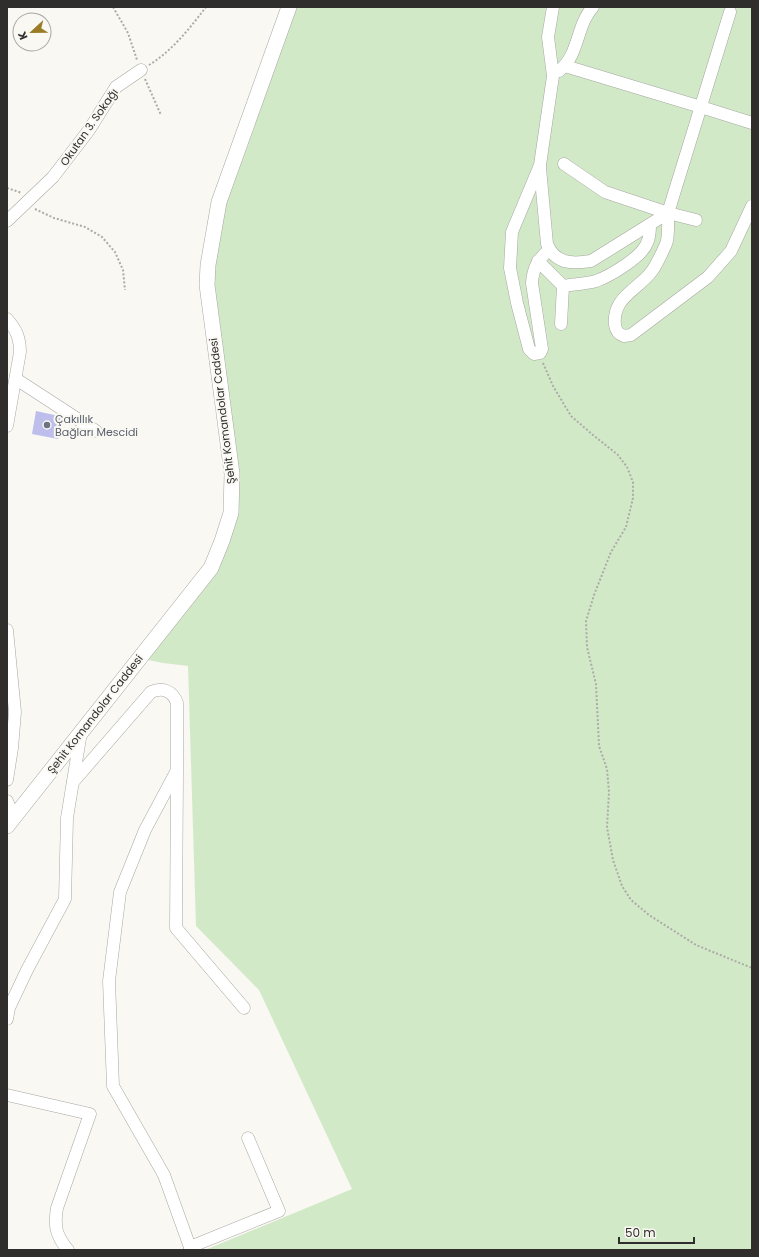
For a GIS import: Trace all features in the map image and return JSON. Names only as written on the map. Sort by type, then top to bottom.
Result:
[{"type":"main road","name":"Şehit Komandolar Caddesi","points":[[11,821],[211,568],[222,541],[231,513],[232,474],[211,315],[208,265],[219,202],[290,7]]},
{"type":"street","points":[[553,7],[548,37],[553,76],[540,165],[547,244],[549,250],[554,256],[567,261],[579,263],[591,261],[668,213]]},
{"type":"street","points":[[553,76],[565,66],[575,48],[581,29],[593,7]]},
{"type":"street","points":[[730,12],[668,213],[667,242],[652,272],[620,302],[616,310],[614,320],[615,329],[620,335],[624,336],[631,334],[708,277],[731,251],[752,206]]},
{"type":"street","points":[[565,66],[752,123]]},
{"type":"street","name":"Okutan 3. Sokağı","points":[[7,221],[53,177],[89,130],[116,86],[141,70]]},
{"type":"street","points":[[564,164],[605,192],[668,213],[696,220]]},
{"type":"street","points":[[540,165],[512,232],[510,268],[529,349],[534,354],[538,354],[542,349],[532,283],[533,273],[538,261],[549,250]]},
{"type":"street","points":[[562,286],[596,281],[621,268],[642,251],[650,234],[650,225]]},
{"type":"street","points":[[538,261],[562,286],[561,324]]},
{"type":"street","points":[[7,319],[17,333],[20,342],[16,379],[7,426]]},
{"type":"street","points":[[16,379],[96,431]]},
{"type":"street","points":[[7,630],[15,712],[13,742],[7,780]]},
{"type":"street","points":[[73,782],[151,692],[162,689],[167,690],[172,694],[177,703],[176,928],[244,1008]]},
{"type":"street","points":[[7,1019],[8,1008],[65,899],[67,818],[81,731]]},
{"type":"street","points":[[177,770],[146,830],[120,892],[109,981],[113,1086],[164,1174],[190,1248],[279,1211],[248,1138]]},
{"type":"street","points":[[7,802],[11,821]]},
{"type":"street","points":[[7,1095],[90,1114],[57,1208],[55,1220],[57,1232],[68,1250]]},
{"type":"path","points":[[113,7],[128,34],[141,70],[161,115]]},
{"type":"path","points":[[141,70],[161,58],[206,7]]},
{"type":"path","points":[[25,204],[54,218],[85,227],[102,237],[115,252],[123,270],[125,290]]},
{"type":"path","points":[[538,354],[553,386],[571,416],[618,455],[627,467],[633,482],[633,498],[626,527],[611,552],[594,595],[586,621],[587,647],[596,684],[599,746],[607,769],[609,784],[607,826],[613,860],[622,886],[631,900],[649,915],[696,945],[752,968]]},
{"type":"green space","points":[[290,7],[752,7],[752,1250],[205,1250],[352,1189],[259,990],[196,926],[188,666],[143,659],[209,573],[228,513],[210,250]]},
{"type":"building","name":"Çakıllık Bağları Mescidi","points":[[36,411],[62,418],[58,439],[32,434]]},
{"type":"place","name":"Çakıllık Bağları Mescidi","points":[[47,425]]}]
